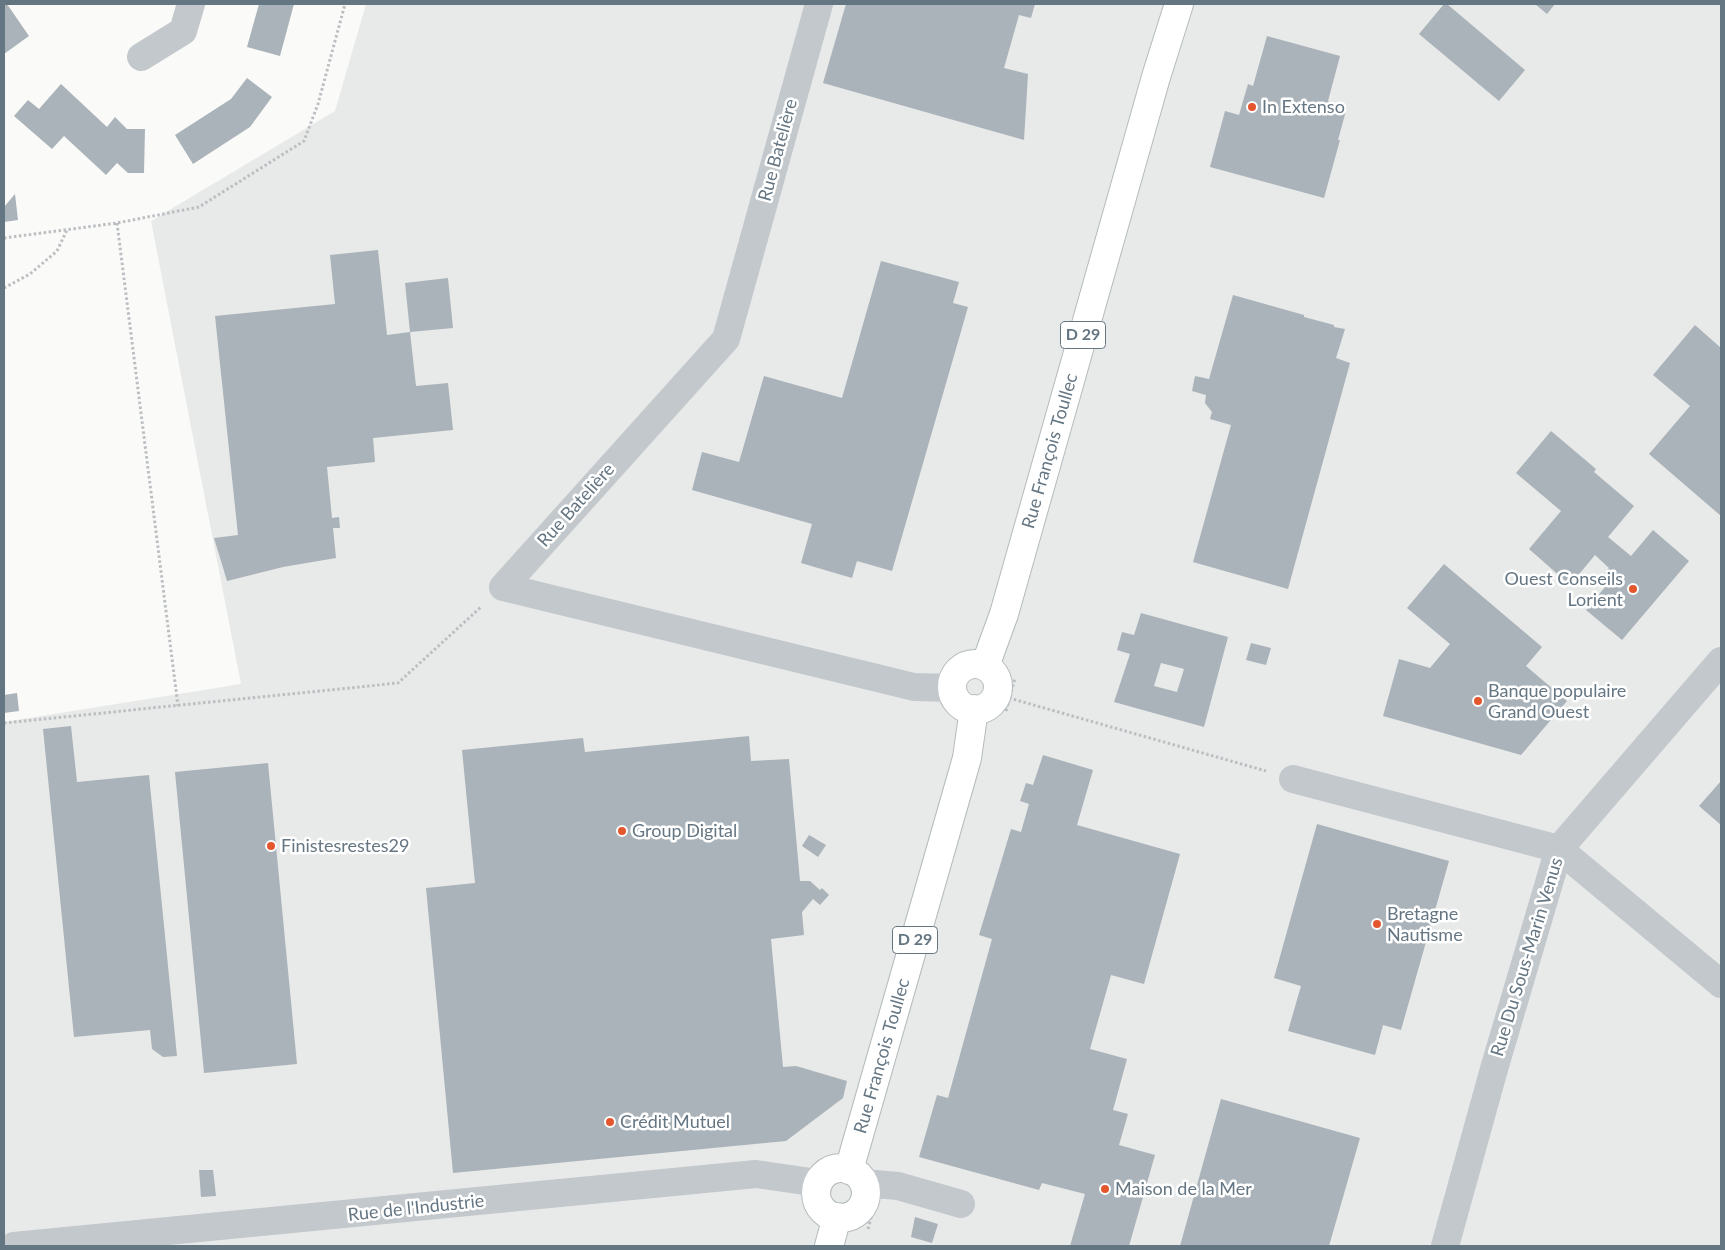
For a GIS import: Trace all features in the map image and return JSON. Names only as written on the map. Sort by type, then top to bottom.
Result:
[{"type":"main road","name":"Rue François Toullec","points":[[985,666],[1004,614],[1179,4]]},
{"type":"main road","points":[[974,664],[985,666],[994,673],[998,689],[990,704],[980,709],[974,709],[961,704],[955,697],[952,688],[955,676],[963,668],[974,664]]},
{"type":"main road","name":"Rue François Toullec","points":[[856,1176],[967,758],[974,709]]},
{"type":"main road","points":[[839,1169],[856,1176],[865,1197],[859,1210],[851,1215],[837,1218],[828,1214],[820,1207],[816,1198],[818,1183],[829,1171],[839,1169]]},
{"type":"main road","points":[[829,1246],[837,1218]]},
{"type":"street","points":[[141,57],[183,31],[191,4]]},
{"type":"street","name":"Rue Batelière","points":[[503,587],[726,338],[818,4]]},
{"type":"street","points":[[503,587],[914,687],[952,688]]},
{"type":"street","name":"Rue Du Sous-Marin Venus","points":[[1444,1246],[1559,849],[1721,661]]},
{"type":"street","points":[[1293,779],[1559,849],[1721,984]]},
{"type":"street","name":"Rue de l'Industrie","points":[[14,1246],[756,1174],[818,1183]]},
{"type":"street","points":[[856,1176],[962,1204]]},
{"type":"path","points":[[4,238],[117,223],[199,207],[304,141],[318,104],[345,4]]},
{"type":"path","points":[[117,223],[178,706]]},
{"type":"path","points":[[4,288],[30,274],[57,251],[67,230]]},
{"type":"path","points":[[4,723],[398,683],[503,587]]},
{"type":"path","points":[[1010,698],[1293,779]]},
{"type":"shaded area","points":[[366,4],[1721,4],[1721,1246],[4,1246],[4,722],[241,684],[151,221],[335,111]]},
{"type":"building","points":[[4,4],[7,4],[29,36],[4,54]]},
{"type":"building","points":[[259,4],[294,4],[280,56],[247,47]]},
{"type":"building","points":[[846,4],[1035,4],[1031,18],[1019,15],[1004,68],[1028,74],[1024,140],[823,83]]},
{"type":"building","points":[[1444,4],[1447,4],[1525,70],[1499,101],[1419,34]]},
{"type":"building","points":[[1535,4],[1555,4],[1547,14]]},
{"type":"building","points":[[1267,36],[1340,56],[1328,101],[1347,107],[1324,198],[1210,167],[1225,111],[1239,115],[1248,84],[1253,86]]},
{"type":"building","points":[[247,78],[272,97],[250,127],[193,164],[175,135],[231,99]]},
{"type":"building","points":[[61,84],[107,127],[115,117],[127,129],[145,129],[144,173],[128,173],[117,163],[106,175],[64,136],[52,149],[14,116],[28,100],[39,109]]},
{"type":"building","points":[[15,194],[18,220],[4,222],[4,207]]},
{"type":"building","points":[[378,250],[387,335],[410,332],[416,386],[448,383],[453,430],[373,438],[375,462],[327,467],[332,518],[339,517],[340,528],[333,528],[336,558],[283,567],[227,581],[214,538],[238,535],[215,316],[335,304],[330,255]]},
{"type":"building","points":[[881,261],[959,282],[953,303],[968,307],[892,571],[857,561],[852,578],[801,563],[812,524],[692,490],[702,452],[739,462],[764,376],[842,398]]},
{"type":"building","points":[[448,278],[453,328],[410,332],[405,283]]},
{"type":"building","points":[[1233,295],[1345,329],[1336,358],[1350,363],[1288,589],[1193,562],[1231,425],[1210,419],[1212,412],[1205,403],[1206,395],[1192,391],[1195,376],[1209,379]]},
{"type":"building","points":[[1695,325],[1721,348],[1721,516],[1649,454],[1690,406],[1653,375]]},
{"type":"building","points":[[1551,431],[1596,469],[1594,472],[1634,506],[1608,537],[1631,556],[1653,530],[1689,561],[1622,640],[1586,610],[1611,580],[1604,574],[1609,568],[1595,555],[1570,585],[1529,549],[1561,511],[1516,473]]},
{"type":"building","points":[[1444,564],[1542,647],[1526,666],[1567,701],[1521,755],[1383,716],[1399,659],[1430,668],[1450,644],[1407,608]]},
{"type":"building","points":[[1141,613],[1228,637],[1204,727],[1114,702],[1130,654],[1117,650],[1122,632],[1134,635]],"holes":[[[1161,663],[1184,669],[1177,692],[1154,686]]]},
{"type":"building","points":[[1251,643],[1271,648],[1266,665],[1246,660]]},
{"type":"building","points":[[17,693],[19,711],[4,713],[4,695]]},
{"type":"building","points":[[71,726],[77,782],[149,775],[177,1056],[163,1057],[152,1049],[150,1030],[74,1037],[43,729]]},
{"type":"building","points":[[749,736],[751,761],[789,759],[800,881],[810,881],[829,895],[820,905],[813,899],[802,912],[804,935],[771,939],[783,1067],[796,1066],[847,1081],[843,1098],[786,1141],[453,1173],[426,888],[475,883],[462,750],[583,738],[585,752]]},
{"type":"building","points":[[1043,755],[1093,770],[1077,825],[1180,854],[1144,984],[1111,975],[1090,1049],[1127,1059],[1113,1110],[1128,1114],[1119,1145],[1155,1155],[1129,1246],[1070,1246],[1085,1194],[1042,1183],[1039,1190],[919,1157],[937,1095],[948,1098],[992,939],[979,935],[1011,829],[1021,832],[1029,804],[1020,801],[1026,783],[1033,785]]},
{"type":"building","points":[[268,763],[297,1064],[204,1073],[175,772]]},
{"type":"building","points":[[1721,781],[1721,825],[1699,806]]},
{"type":"building","points":[[1317,824],[1449,861],[1401,1030],[1383,1025],[1375,1055],[1288,1031],[1301,986],[1274,978]]},
{"type":"building","points":[[809,835],[826,845],[818,857],[802,846]]},
{"type":"building","points":[[1221,1099],[1360,1138],[1329,1246],[1180,1246]]},
{"type":"building","points":[[199,1170],[213,1170],[216,1196],[201,1197]]},
{"type":"building","points":[[915,1217],[938,1224],[932,1243],[911,1237]]},
{"type":"place","name":"In Extenso","points":[[1252,107]]},
{"type":"place","name":"Ouest Conseils Lorient","points":[[1633,589]]},
{"type":"place","name":"Banque populaire Grand Ouest","points":[[1478,701]]},
{"type":"place","name":"Group Digital","points":[[622,831]]},
{"type":"place","name":"Finistesrestes29","points":[[271,846]]},
{"type":"place","name":"Bretagne Nautisme","points":[[1377,924]]},
{"type":"place","name":"Crédit Mutuel","points":[[610,1122]]},
{"type":"place","name":"Maison de la Mer","points":[[1105,1189]]}]
